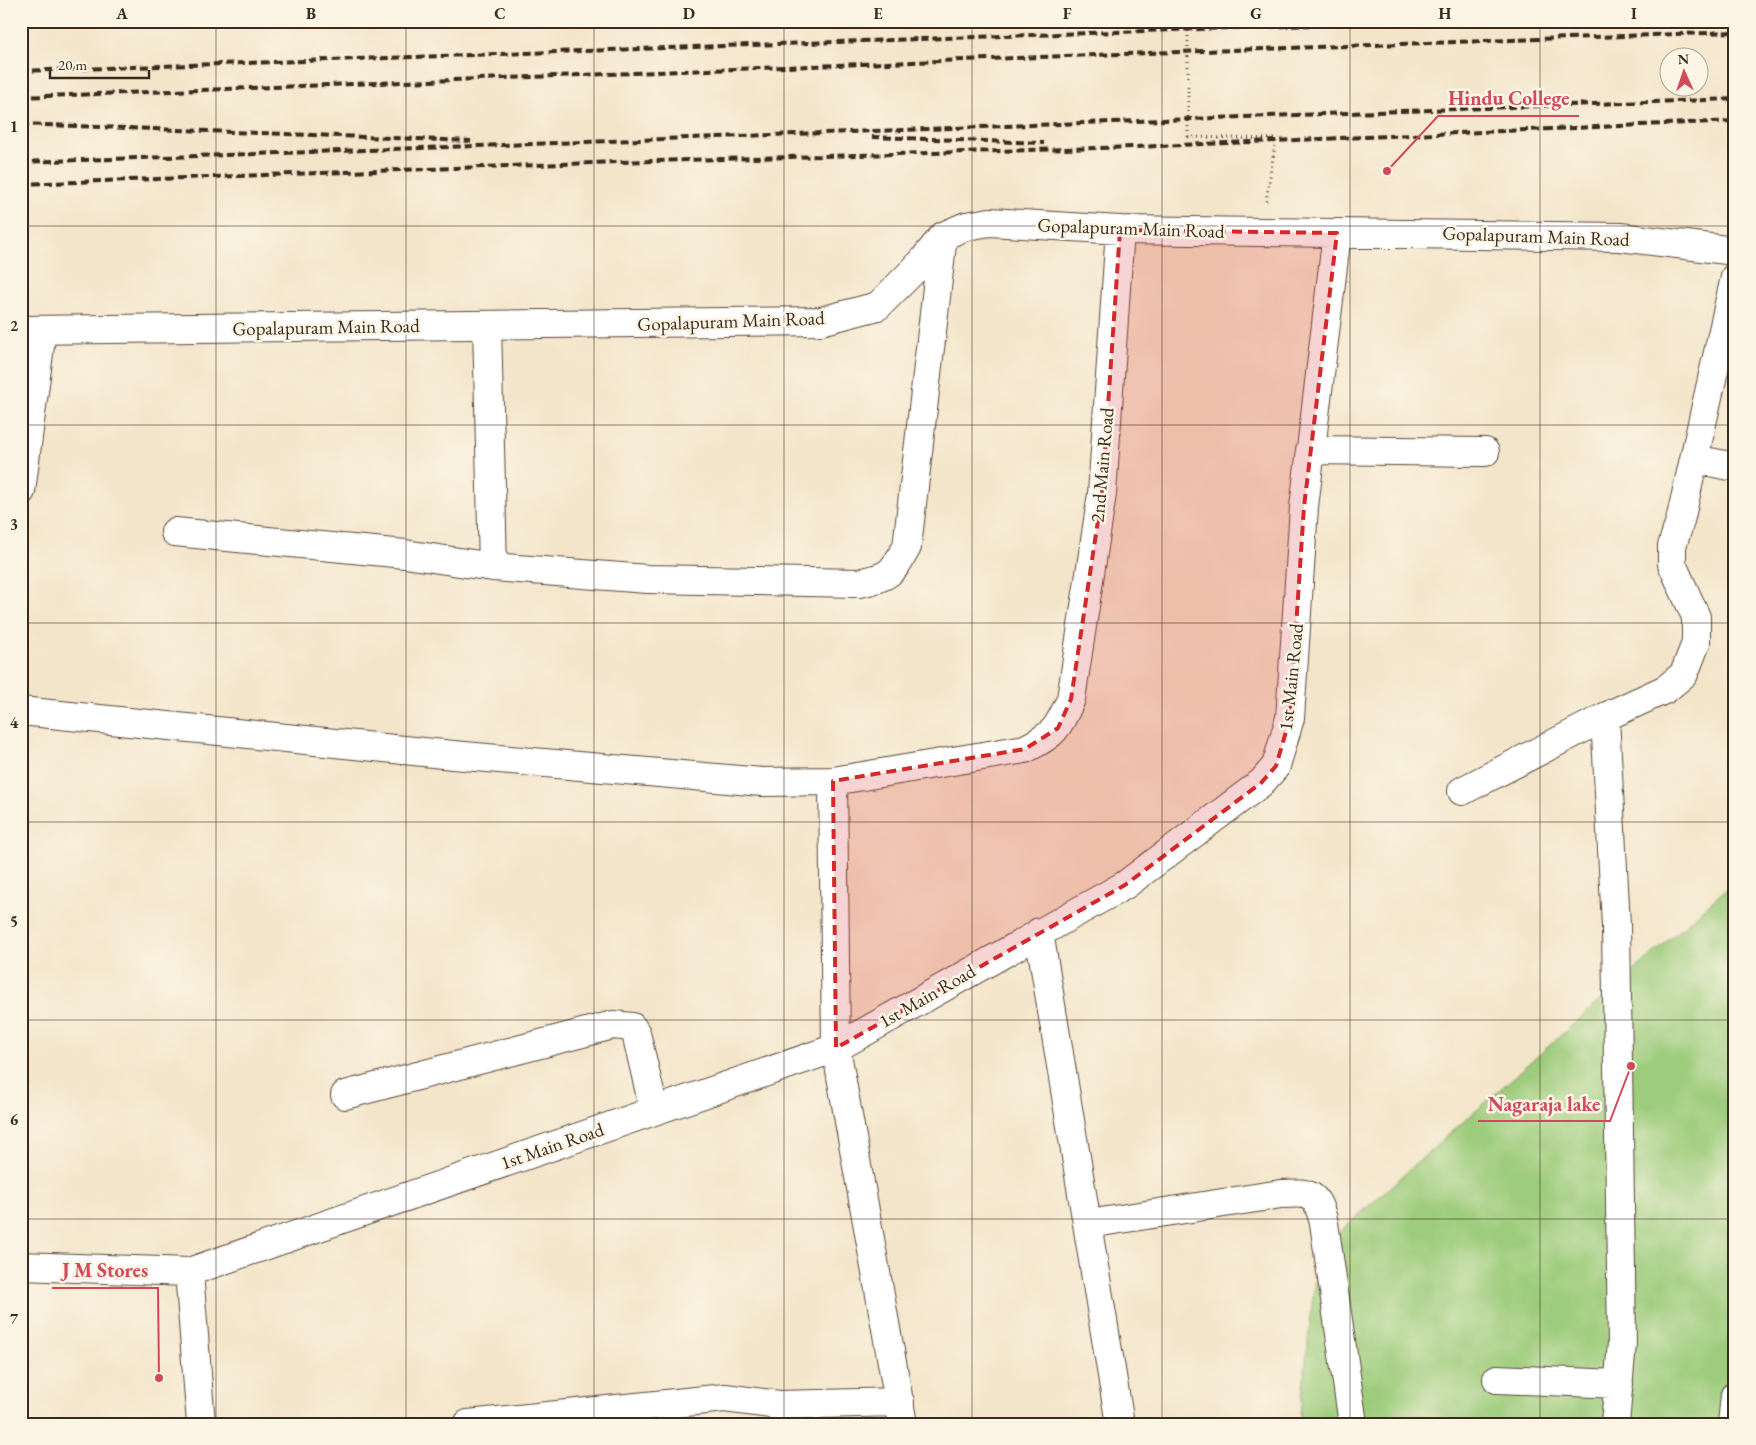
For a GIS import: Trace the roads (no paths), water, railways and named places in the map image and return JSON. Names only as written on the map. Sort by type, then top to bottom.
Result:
[{"type":"street","name":"Gopalapuram Main Road","points":[[32,330],[821,320],[878,306],[922,263],[943,236],[966,226],[990,222],[1120,230],[1620,237],[1735,251]]},
{"type":"street","name":"2nd Main Road","points":[[21,711],[454,755],[762,782],[833,782],[1025,749],[1044,739],[1058,728],[1071,699],[1102,494],[1120,230]]},
{"type":"street","name":"1st Main Road","points":[[21,1266],[189,1272],[836,1048],[1039,932],[1126,885],[1261,783],[1276,766],[1290,718],[1304,507],[1337,233]]},
{"type":"street","points":[[175,532],[405,554],[492,567],[647,579],[859,583],[880,578],[893,572],[907,547],[943,236]]},
{"type":"street","points":[[1462,791],[1605,717],[1666,688],[1684,674],[1696,643],[1696,617],[1672,564],[1672,546],[1694,459],[1735,277]]},
{"type":"street","points":[[487,325],[492,567]]},
{"type":"street","points":[[21,491],[32,330]]},
{"type":"street","points":[[1310,450],[1485,452]]},
{"type":"street","points":[[1694,459],[1735,467]]},
{"type":"street","points":[[1605,717],[1616,935],[1622,1343],[1615,1424]]},
{"type":"street","points":[[468,1424],[725,1398],[779,1405],[901,1413],[836,1048],[833,782]]},
{"type":"street","points":[[1039,932],[1120,1424]]},
{"type":"street","points":[[344,1096],[613,1026],[624,1026],[632,1027],[636,1033],[654,1110]]},
{"type":"street","points":[[1088,1224],[1281,1194],[1301,1193],[1311,1195],[1318,1202],[1324,1223],[1353,1424]]},
{"type":"street","points":[[189,1272],[201,1424]]},
{"type":"street","points":[[1497,1379],[1619,1384]]},
{"type":"street","points":[[1732,1424],[1735,1395]]},
{"type":"railway","points":[[21,71],[1425,21]]},
{"type":"railway","points":[[21,97],[1735,32]]},
{"type":"railway","points":[[21,162],[1735,99]]},
{"type":"railway","points":[[21,184],[618,162],[1135,147],[1735,121]]},
{"type":"railway","points":[[21,124],[471,141]]},
{"type":"railway","points":[[872,137],[1044,143]]},
{"type":"place","name":"Hindu College","points":[[1387,171]]},
{"type":"place","name":"Nagaraja lake","points":[[1631,1066]]},
{"type":"place","name":"J M Stores","points":[[159,1378]]}]
